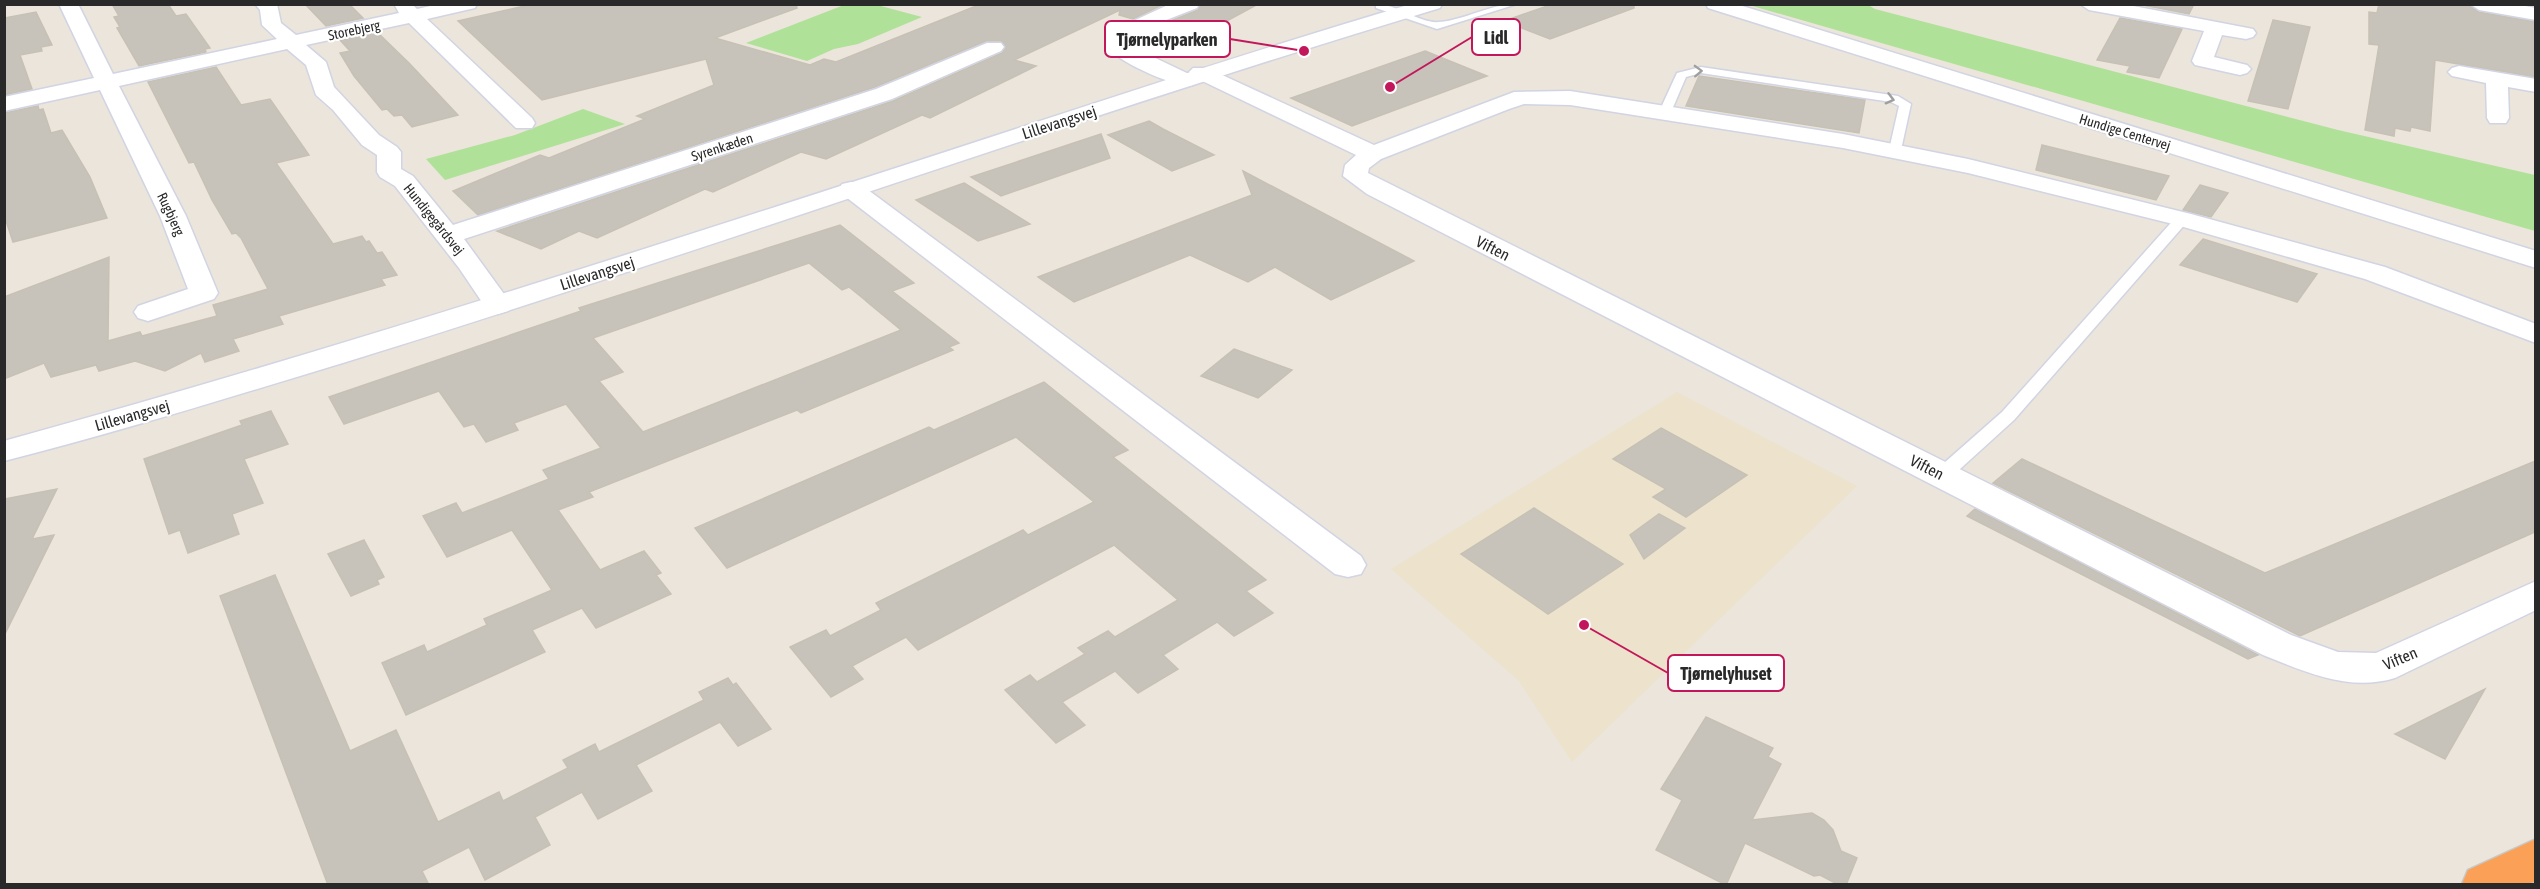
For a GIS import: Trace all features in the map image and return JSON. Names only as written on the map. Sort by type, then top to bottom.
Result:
[{"type":"highway","points":[[2485,885],[2535,858]]},
{"type":"street","name":"Rugbjerg","points":[[68,4],[173,216],[204,293],[148,312]]},
{"type":"street","name":"Hundigegårdsvej","points":[[264,4],[269,7],[272,25],[293,43],[302,55],[316,62],[324,90],[339,100],[377,147],[388,152],[389,172],[404,181],[469,263],[498,305]]},
{"type":"street","name":"Storebjerg","points":[[293,43],[408,11],[468,4]]},
{"type":"street","points":[[1190,4],[1134,29],[1119,39],[1117,47],[1130,56],[1197,75],[1373,154]]},
{"type":"street","name":"Lillevangsvej","points":[[4,451],[240,384],[498,305],[1197,75],[1388,8],[1433,4]]},
{"type":"street","name":"Hundige Centervej","points":[[1715,4],[2535,260]]},
{"type":"street","points":[[2089,4],[2246,33]]},
{"type":"street","points":[[2491,5],[2535,14]]},
{"type":"street","points":[[408,11],[524,123]]},
{"type":"street","points":[[2215,27],[2202,61],[2240,69]]},
{"type":"street","points":[[4,104],[293,43]]},
{"type":"street","name":"Syrenkæden","points":[[447,237],[884,94],[994,47]]},
{"type":"street","points":[[2459,72],[2535,86]]},
{"type":"street","points":[[480,80],[501,75]]},
{"type":"street","points":[[2497,79],[2498,117]]},
{"type":"street","name":"Viften","points":[[2535,334],[2375,273],[2182,219],[1895,150],[1570,98],[1522,98],[1373,154],[1357,165],[1355,176],[1376,189],[2277,645],[2335,667],[2381,668],[2535,594]]},
{"type":"street","points":[[851,189],[1348,565]]},
{"type":"lane","points":[[1388,8],[1437,26],[1512,4]]},
{"type":"lane","points":[[1665,112],[1681,75],[1689,71],[1701,70],[1894,99],[1905,104],[1895,150]]},
{"type":"lane","points":[[1942,475],[2008,416],[2182,219]]},
{"type":"shaded area","points":[[1677,392],[1857,486],[1572,762],[1519,681],[1391,569]]},
{"type":"green space","points":[[844,5],[877,5],[922,17],[858,44],[834,49],[807,61],[746,43]]},
{"type":"green space","points":[[1749,5],[1868,5],[1875,9],[2338,130],[2535,175],[2535,231]]},
{"type":"green space","points":[[583,109],[625,124],[445,180],[426,159],[515,135]]},
{"type":"building","points":[[112,4],[168,4],[176,16],[186,14],[210,48],[205,49],[206,52],[139,66],[117,28],[120,27],[114,17],[119,16]]},
{"type":"building","points":[[305,4],[349,4],[363,18],[326,26]]},
{"type":"building","points":[[533,4],[796,4],[797,8],[715,38],[810,65],[824,59],[836,62],[981,4],[1164,4],[1133,19],[1119,15],[1120,10],[1014,60],[1036,66],[930,118],[922,115],[826,159],[801,152],[713,192],[705,189],[597,238],[579,231],[541,249],[497,231],[893,101],[1002,53],[1006,47],[1001,41],[986,41],[875,87],[478,215],[453,191],[540,155],[549,158],[645,119],[637,116],[714,85],[706,59],[542,100],[458,21]]},
{"type":"building","points":[[1201,4],[1258,4],[1201,35],[1160,25],[1198,10]]},
{"type":"building","points":[[1553,4],[1634,4],[1634,8],[1550,39],[1504,21]]},
{"type":"building","points":[[2138,4],[2194,4],[2189,14]]},
{"type":"building","points":[[2379,4],[2468,4],[2479,12],[2535,22],[2535,77],[2435,60],[2430,131],[2411,127],[2410,131],[2395,128],[2394,136],[2365,130],[2379,45],[2369,44],[2369,12],[2377,13]]},
{"type":"building","points":[[36,12],[52,45],[41,47],[42,51],[20,55],[32,89],[4,95],[4,18]]},
{"type":"building","points":[[2120,18],[2182,29],[2159,78],[2127,72],[2130,66],[2097,60]]},
{"type":"building","points":[[2273,20],[2310,27],[2288,109],[2248,101]]},
{"type":"building","points":[[377,32],[458,115],[412,127],[402,115],[394,116],[387,109],[382,110],[354,76],[340,53],[350,51],[340,40]]},
{"type":"building","points":[[1425,51],[1487,76],[1352,126],[1291,98]]},
{"type":"building","points":[[216,67],[241,105],[270,99],[309,155],[276,163],[333,244],[362,236],[366,242],[369,241],[377,253],[382,252],[397,275],[381,279],[385,285],[279,316],[283,324],[233,339],[239,351],[205,362],[201,353],[165,371],[135,361],[99,371],[96,365],[51,377],[44,363],[4,379],[4,297],[109,257],[108,341],[140,332],[142,336],[217,316],[213,305],[268,289],[241,238],[236,233],[232,234],[212,200],[194,162],[189,163],[148,82]]},
{"type":"building","points":[[1699,76],[1865,100],[1859,133],[1686,106]]},
{"type":"building","points":[[38,106],[39,110],[43,109],[51,133],[62,130],[90,177],[107,218],[13,242],[4,215],[4,113]]},
{"type":"building","points":[[1149,121],[1214,155],[1172,171],[1108,135]]},
{"type":"building","points":[[1101,134],[1110,158],[1001,196],[971,177]]},
{"type":"building","points":[[2042,145],[2169,176],[2156,200],[2036,170]]},
{"type":"building","points":[[1243,171],[1414,261],[1331,300],[1275,267],[1248,282],[1190,255],[1074,302],[1038,277],[1252,195]]},
{"type":"building","points":[[964,183],[1030,224],[978,241],[916,200]]},
{"type":"building","points":[[2200,185],[2228,193],[2211,217],[2183,210]]},
{"type":"building","points":[[840,225],[914,283],[892,291],[959,343],[949,347],[953,350],[801,413],[797,410],[589,492],[593,497],[558,510],[600,570],[644,551],[661,573],[656,575],[671,594],[596,628],[582,608],[532,630],[545,652],[406,715],[382,663],[424,645],[427,652],[487,625],[484,619],[552,590],[512,530],[447,557],[423,516],[456,503],[462,513],[549,479],[543,470],[601,448],[566,404],[514,423],[518,430],[486,442],[474,424],[464,427],[439,391],[344,424],[329,397],[581,311],[579,308]],"holes":[[[809,263],[842,290],[849,287],[865,300],[868,299],[866,301],[901,330],[643,432],[599,381],[623,372],[593,338]]]},
{"type":"building","points":[[2203,239],[2317,274],[2297,302],[2180,265]]},
{"type":"building","points":[[1234,349],[1292,370],[1258,398],[1201,376]]},
{"type":"building","points":[[1044,382],[1128,450],[1113,457],[1266,580],[1246,591],[1273,613],[1234,636],[1217,622],[1163,655],[1178,669],[1138,693],[1115,671],[1062,702],[1085,725],[1056,743],[1005,690],[1030,675],[1037,682],[1085,654],[1078,648],[1108,631],[1115,637],[1178,600],[1114,545],[918,650],[906,637],[852,666],[863,679],[831,697],[790,647],[826,630],[830,636],[881,610],[876,603],[1023,530],[1028,535],[1094,502],[1016,437],[727,568],[695,528],[929,427],[934,430]]},
{"type":"building","points":[[271,411],[288,444],[244,459],[263,503],[232,514],[239,534],[188,553],[180,530],[169,534],[144,459],[242,425],[240,421]]},
{"type":"building","points":[[1661,428],[1747,475],[1686,517],[1653,497],[1666,489],[1613,459]]},
{"type":"building","points":[[2022,459],[2265,573],[2535,461],[2535,532],[2300,636],[1993,483]]},
{"type":"building","points":[[57,489],[32,539],[54,535],[4,636],[4,499]]},
{"type":"building","points":[[1534,508],[1623,564],[1548,614],[1461,554]]},
{"type":"building","points":[[1975,509],[2258,655],[2248,659],[1967,516]]},
{"type":"building","points":[[1659,514],[1685,528],[1644,559],[1630,535]]},
{"type":"building","points":[[364,540],[384,577],[377,580],[379,584],[351,596],[328,554]]},
{"type":"building","points":[[275,575],[350,751],[396,730],[438,822],[499,792],[503,801],[568,768],[563,760],[595,744],[599,752],[704,700],[699,692],[728,678],[733,685],[736,683],[771,729],[738,746],[720,722],[636,765],[652,791],[598,819],[582,792],[535,817],[550,845],[485,880],[469,847],[422,871],[429,885],[328,885],[220,596]]},
{"type":"building","points":[[2485,689],[2445,759],[2395,734]]},
{"type":"building","points":[[1706,717],[1773,748],[1768,757],[1781,764],[1752,820],[1812,813],[1824,820],[1833,830],[1841,851],[1857,858],[1846,885],[1839,885],[1820,875],[1814,876],[1745,843],[1726,885],[1656,850],[1682,800],[1661,789]]},
{"type":"place","name":"Tjørnelyparken","points":[[1304,51]]},
{"type":"place","name":"Lidl","points":[[1390,87]]},
{"type":"place","name":"Tjørnelyhuset","points":[[1584,625]]}]
